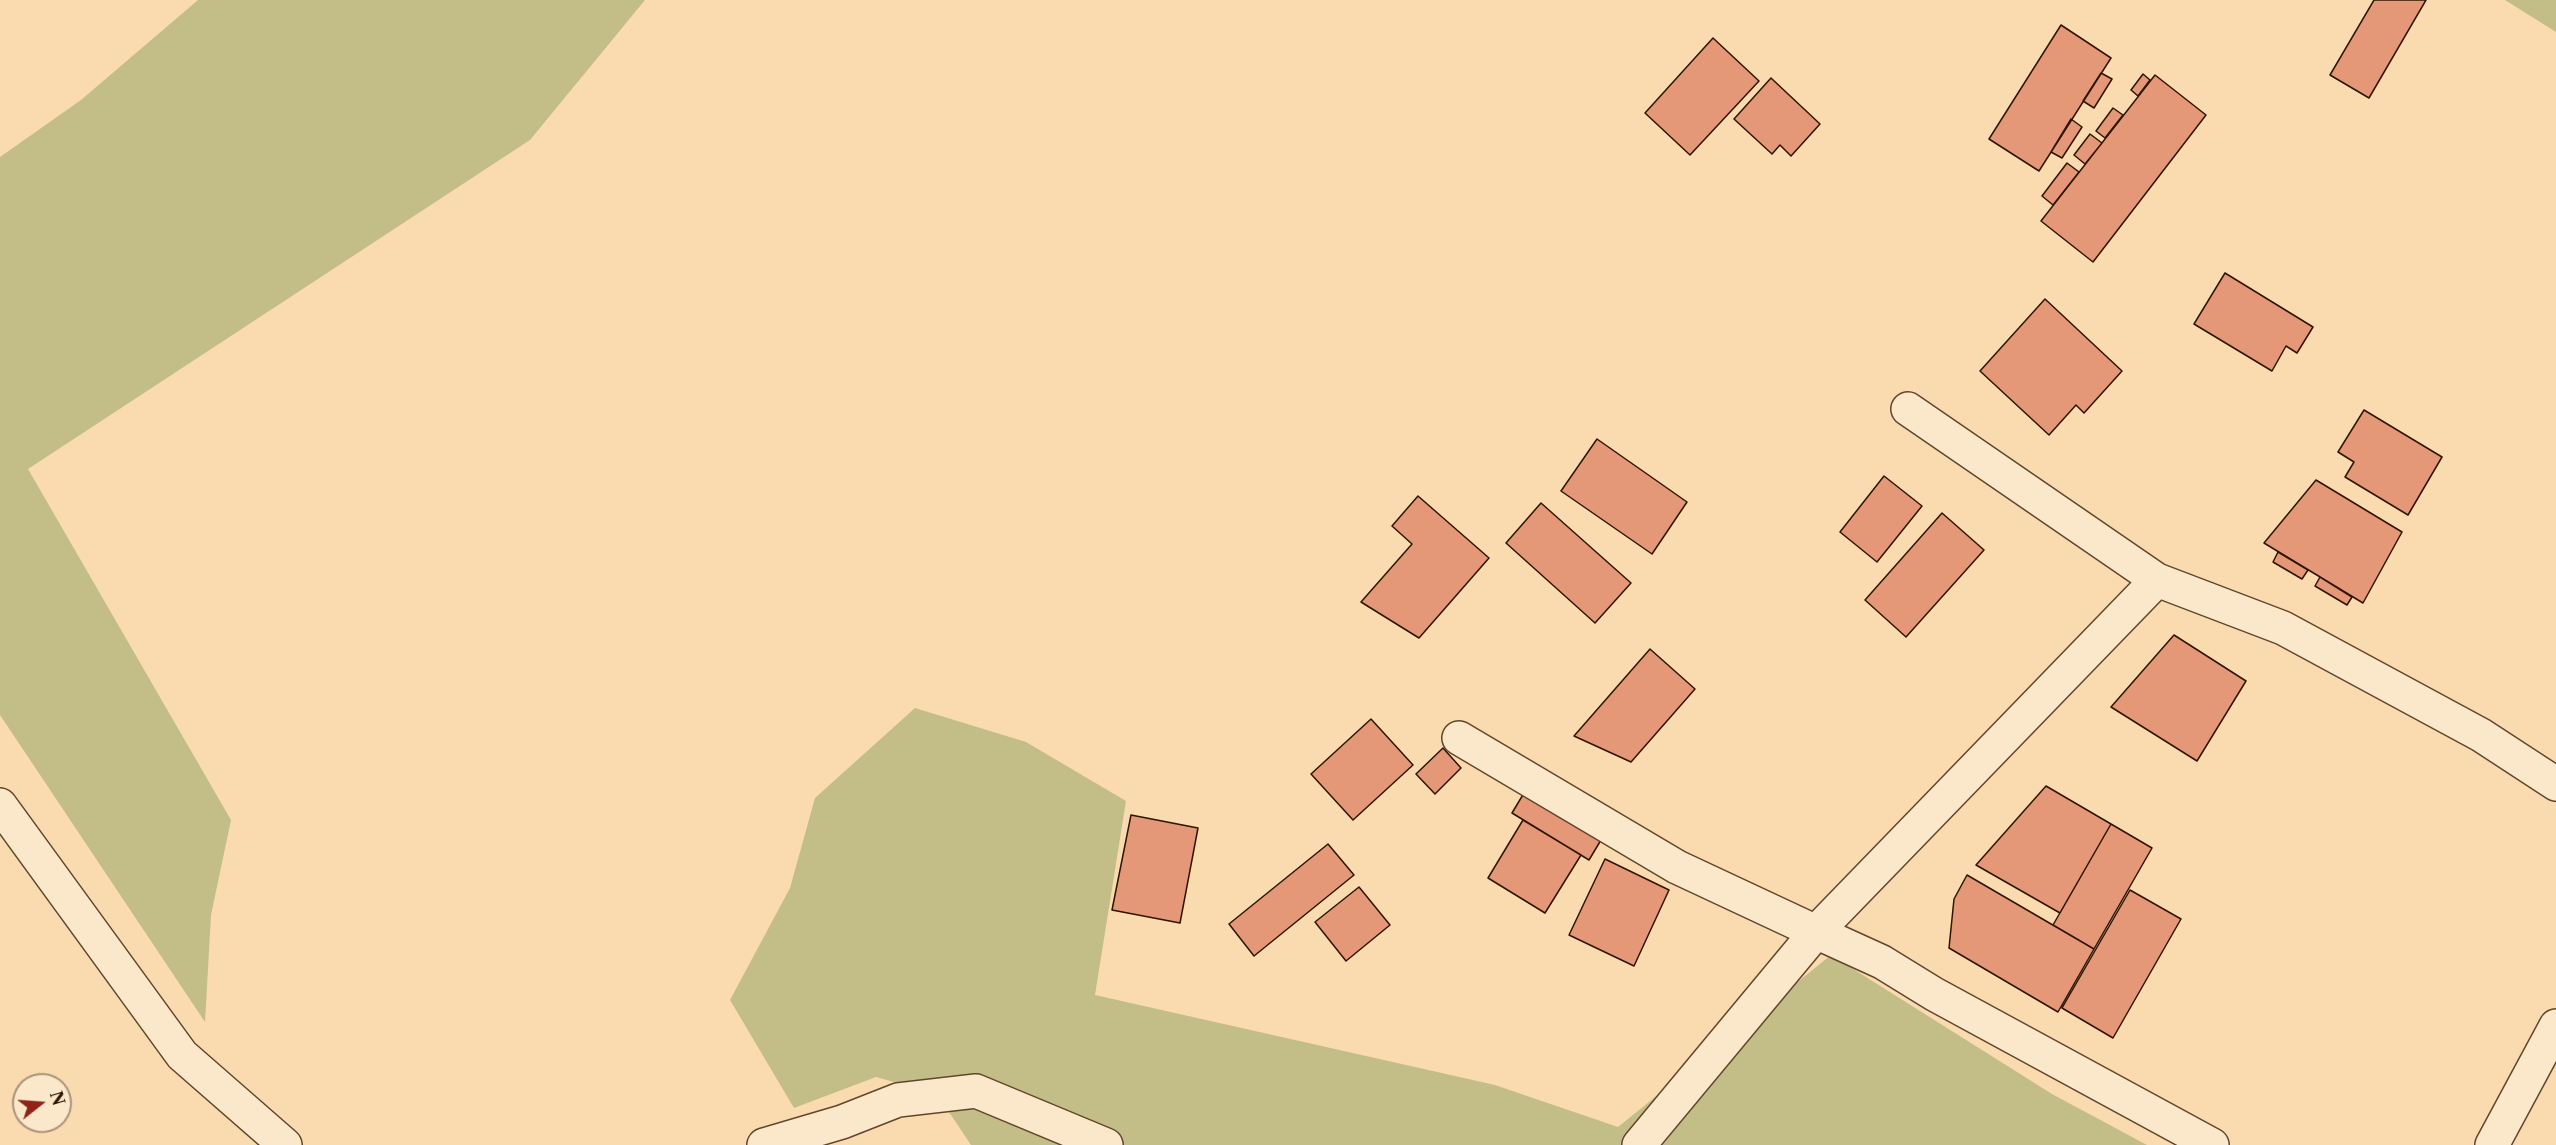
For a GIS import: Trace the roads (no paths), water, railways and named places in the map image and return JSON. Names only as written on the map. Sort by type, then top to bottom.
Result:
[{"type":"street","points":[[1908,409],[2157,580],[2283,628],[2481,735],[2556,784]]},
{"type":"street","points":[[1639,1145],[1816,932],[2157,580]]},
{"type":"street","points":[[1459,738],[1677,867],[1882,962],[1934,994],[2212,1145]]},
{"type":"street","points":[[0,805],[182,1054],[285,1145]]},
{"type":"street","points":[[2492,1145],[2556,1026]]},
{"type":"street","points":[[764,1145],[842,1122],[898,1100],[976,1091],[1106,1145]]}]
